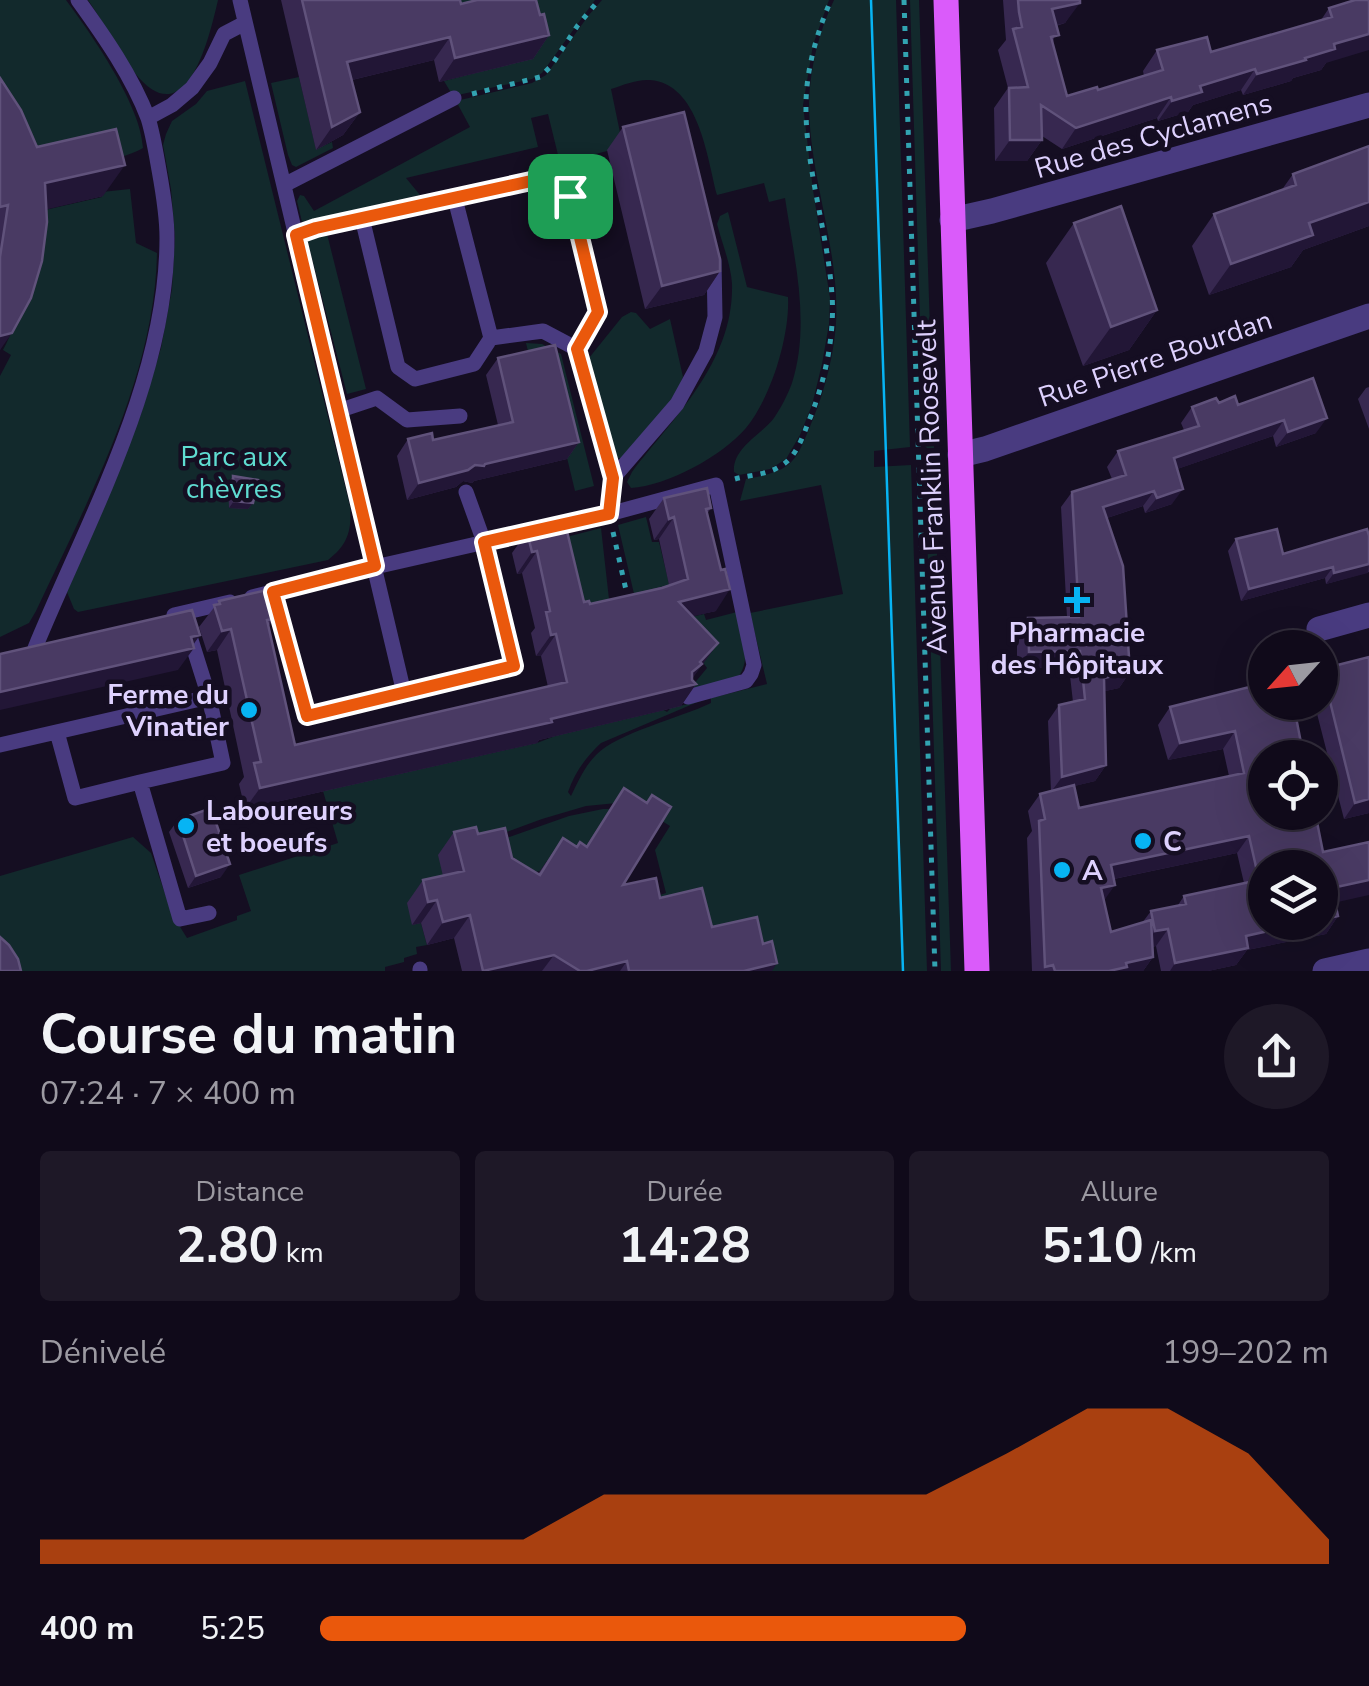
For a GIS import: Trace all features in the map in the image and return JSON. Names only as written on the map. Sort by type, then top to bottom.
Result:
[{"type":"main road","name":"Avenue Franklin Roosevelt","points":[[946,0],[977,971]]},
{"type":"street","name":"Rue des Cyclamens","points":[[952,220],[1369,105]]},
{"type":"street","name":"Rue Pierre Bourdan","points":[[960,455],[1369,316]]},
{"type":"street","points":[[1319,629],[1369,616]]},
{"type":"street","points":[[1325,971],[1369,962]]},
{"type":"lane","points":[[35,648],[126,436],[155,336],[165,278],[164,196],[148,118],[125,71],[78,0]]},
{"type":"lane","points":[[240,0],[404,694]]},
{"type":"lane","points":[[148,118],[192,88],[224,34],[245,23]]},
{"type":"lane","points":[[284,185],[454,98]]},
{"type":"lane","points":[[296,235],[554,176],[570,196],[598,312],[577,349],[613,478],[609,514]]},
{"type":"lane","points":[[455,199],[492,338]]},
{"type":"lane","points":[[362,218],[398,367],[416,379],[474,364],[492,338],[544,332],[577,349]]},
{"type":"lane","points":[[613,478],[677,404],[706,352],[715,317],[715,265],[710,246]]},
{"type":"lane","points":[[338,410],[377,398],[408,420],[460,416]]},
{"type":"lane","points":[[165,618],[609,514],[716,485],[754,665],[746,680],[688,697]]},
{"type":"lane","points":[[273,592],[307,716],[514,666],[484,542],[466,492]]},
{"type":"lane","points":[[57,732],[75,798],[223,764],[209,697],[184,613]]},
{"type":"lane","points":[[18,652],[54,644]]},
{"type":"lane","points":[[0,745],[209,697]]},
{"type":"lane","points":[[140,782],[180,920],[209,913]]},
{"type":"path","points":[[454,98],[540,78],[599,0]]},
{"type":"path","points":[[716,485],[768,472],[789,460],[819,392],[832,324],[832,297],[806,105],[815,46],[831,0]]},
{"type":"path","points":[[904,0],[935,971]]},
{"type":"path","points":[[609,514],[630,610]]},
{"type":"green space","points":[[0,0],[66,0],[125,92],[143,148],[101,163],[19,178],[0,118]]},
{"type":"green space","points":[[88,0],[218,0],[192,75],[181,89],[168,94],[152,89],[134,72]]},
{"type":"green space","points":[[438,0],[595,0],[542,73],[532,79],[453,96],[444,81],[533,58]]},
{"type":"green space","points":[[602,0],[829,0],[813,45],[803,105],[830,298],[829,324],[812,405],[800,435],[786,459],[770,469],[739,475],[734,472],[742,449],[779,410],[798,360],[801,314],[785,198],[769,202],[764,183],[717,195],[698,125],[680,94],[667,85],[645,80],[611,89],[623,147],[560,163],[548,114],[531,118],[538,147],[406,178],[420,195],[302,222],[297,201],[300,195],[314,211],[470,127],[456,101],[532,83],[546,75]]},
{"type":"green space","points":[[834,0],[896,0],[910,447],[874,451],[874,467],[911,465],[927,971],[758,971],[693,940],[665,916],[660,895],[666,893],[655,850],[670,826],[638,806],[617,803],[586,806],[496,836],[448,894],[412,924],[421,923],[427,945],[416,947],[417,954],[385,967],[385,971],[2,971],[0,876],[133,837],[151,853],[172,914],[187,938],[251,911],[239,875],[338,843],[323,791],[667,712],[700,701],[601,743],[578,771],[568,792],[571,796],[592,760],[618,740],[711,703],[711,698],[767,684],[750,613],[843,594],[821,485],[740,501],[746,479],[784,468],[797,455],[817,408],[831,359],[836,295],[809,103],[816,50]]},
{"type":"green space","points":[[910,0],[919,0],[934,448],[924,445]]},
{"type":"green space","points":[[299,77],[316,149],[332,142],[333,148],[296,167],[288,155],[271,83]]},
{"type":"green space","name":"Parc aux chèvres","points":[[245,81],[350,506],[347,536],[328,560],[78,612],[67,592],[141,414],[161,348],[172,289],[175,237],[163,145],[166,134],[172,121],[207,91]]},
{"type":"green space","points":[[130,189],[136,243],[157,253],[153,300],[131,392],[96,483],[36,611],[29,623],[0,637],[0,376],[11,355],[3,350],[21,299],[23,215],[102,197],[102,192]]},
{"type":"green space","points":[[728,212],[747,287],[788,297],[786,330],[777,366],[755,415],[736,439],[677,476],[631,488],[627,482],[632,472],[699,386],[723,338],[732,284],[717,224],[720,216]]},
{"type":"green space","points":[[327,234],[366,389],[347,394],[307,239]]},
{"type":"green space","points":[[631,312],[650,329],[670,319],[683,377],[665,410],[618,458],[611,451],[589,358],[622,317]]},
{"type":"green space","points":[[526,343],[542,344],[561,354],[594,486],[575,491],[544,362],[531,364]]},
{"type":"green space","points":[[934,466],[951,971],[941,971],[925,469]]},
{"type":"green space","points":[[646,517],[652,542],[659,542],[673,600],[638,611],[618,525]]},
{"type":"green space","points":[[601,528],[611,617],[575,626],[555,540]]},
{"type":"green space","points":[[737,612],[745,653],[739,676],[688,691],[707,668],[673,621],[704,614],[706,620]]},
{"type":"green space","points":[[617,809],[571,869],[547,861],[540,871],[506,879],[498,841],[569,816]]},
{"type":"building","points":[[302,0],[460,0],[461,4],[477,0],[536,0],[549,35],[455,58],[450,37],[347,62],[360,112],[332,127]]},
{"type":"building","points":[[1018,0],[1080,0],[1052,9],[1059,35],[1051,37],[1067,96],[1163,70],[1157,50],[1207,37],[1211,52],[1332,17],[1329,8],[1355,0],[1369,0],[1369,34],[1334,44],[1335,49],[1306,60],[1257,74],[1255,69],[1200,86],[1202,92],[1172,101],[1171,97],[1076,128],[1041,105],[1042,140],[1010,140],[1009,88],[1028,87],[1013,29],[1022,27]]},
{"type":"building","points":[[0,78],[21,110],[37,147],[116,129],[125,165],[45,183],[47,222],[42,261],[31,298],[12,333],[0,336],[0,257],[8,205],[0,207]]},
{"type":"building","points":[[684,112],[720,271],[662,286],[623,127]]},
{"type":"building","points":[[1369,146],[1369,202],[1309,223],[1313,235],[1231,264],[1214,214],[1296,185],[1293,174]]},
{"type":"building","points":[[1121,206],[1157,310],[1111,327],[1074,223]]},
{"type":"building","points":[[555,345],[579,442],[475,465],[419,483],[408,439],[432,433],[433,440],[513,422],[498,358]]},
{"type":"building","points":[[1313,378],[1327,418],[1288,432],[1284,420],[1174,458],[1183,489],[1157,498],[1154,491],[1103,507],[1123,566],[1130,672],[1104,678],[1106,765],[1062,777],[1059,705],[1085,699],[1080,651],[1029,652],[1028,618],[1079,617],[1072,492],[1126,475],[1118,451],[1199,426],[1192,407],[1235,396],[1238,405]]},
{"type":"building","points":[[233,476],[258,480],[253,503],[234,501]]},
{"type":"building","points":[[707,488],[711,508],[706,509],[721,570],[725,569],[730,589],[679,602],[718,643],[692,672],[696,684],[551,719],[552,722],[260,788],[254,763],[261,762],[231,629],[222,631],[214,605],[219,601],[267,590],[273,619],[267,620],[295,745],[567,682],[556,634],[551,635],[537,551],[532,552],[527,532],[565,523],[584,602],[590,604],[662,588],[688,579],[674,517],[669,519],[664,498]]},
{"type":"building","points":[[1277,529],[1283,554],[1367,529],[1369,564],[1334,573],[1333,567],[1249,589],[1236,539]]},
{"type":"building","points":[[192,610],[200,635],[191,637],[194,648],[0,692],[0,654]]},
{"type":"building","points":[[1369,657],[1369,799],[1355,803],[1335,720],[1338,720],[1338,665]]},
{"type":"building","points":[[1248,687],[1248,720],[1297,720],[1300,740],[1248,740],[1248,830],[1319,830],[1323,850],[1252,850],[1249,836],[1111,865],[1115,885],[1101,888],[1111,932],[1151,920],[1153,957],[1109,971],[1055,971],[1053,965],[1045,967],[1039,821],[1045,819],[1040,794],[1074,785],[1079,808],[1244,773],[1235,731],[1180,743],[1170,707]]},
{"type":"building","points":[[624,788],[647,803],[652,795],[671,807],[623,885],[656,878],[660,898],[702,888],[712,927],[757,917],[763,944],[772,941],[777,963],[744,971],[629,971],[627,961],[580,971],[554,955],[483,971],[470,915],[443,922],[437,900],[428,902],[423,880],[464,871],[454,832],[476,827],[478,834],[505,828],[512,858],[540,875],[563,838],[577,847],[580,842],[587,847]]},
{"type":"building","points":[[211,808],[230,864],[196,876],[178,820]]},
{"type":"building","points":[[1369,842],[1369,880],[1338,887],[1338,850],[1332,850]]},
{"type":"building","points":[[1248,882],[1248,948],[1175,963],[1168,929],[1155,931],[1151,911],[1186,904],[1184,896]]},
{"type":"building","points":[[0,937],[18,959],[21,971],[0,971]]},
{"type":"tram line","points":[[871,0],[903,971]]},
{"type":"place","name":"Pharmacie des Hôpitaux","points":[[1077,600]]},
{"type":"place","name":"Ferme du Vinatier","points":[[249,710]]},
{"type":"place","name":"Laboureurs et boeufs","points":[[186,826]]},
{"type":"place","name":"C","points":[[1143,841]]},
{"type":"place","name":"A","points":[[1062,870]]},
{"type":"route","points":[[554,176],[570,196],[598,312],[577,349],[613,478],[609,514],[484,542],[514,666],[307,716],[273,592],[375,566],[296,235],[554,176]]}]
